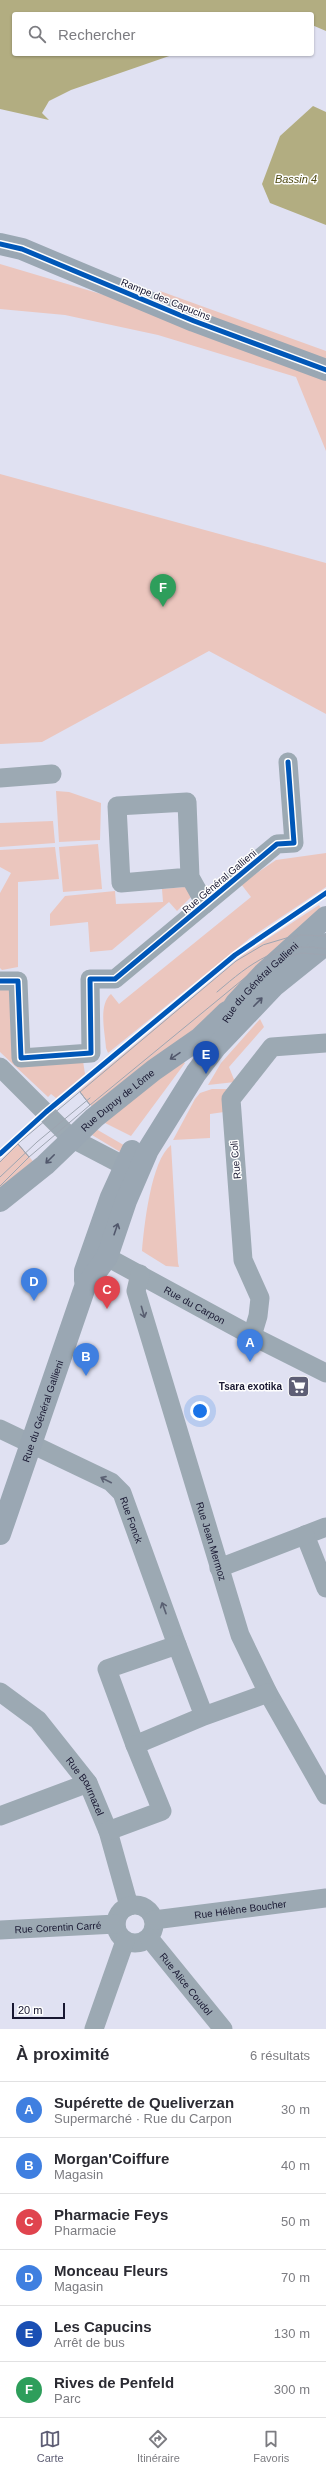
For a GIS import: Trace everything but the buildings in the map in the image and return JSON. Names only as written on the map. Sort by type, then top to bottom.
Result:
[{"type":"main road","name":"Rampe des Capucins","points":[[0,244],[22,249],[194,321],[326,370]]},
{"type":"main road","name":"Rue du Général Gallieni","points":[[0,1534],[85,1287],[107,1257],[131,1170],[152,1112],[170,1088],[224,1024],[236,1003],[263,974],[326,917]]},
{"type":"main road","name":"Rue du Général Gallieni","points":[[85,1287],[85,1271],[111,1196],[131,1170],[170,1112],[215,1048],[274,986],[326,944]]},
{"type":"main road","name":"Rue Dupuy de Lôme","points":[[0,1201],[44,1164],[71,1138],[154,1070],[200,1038],[236,1003]]},
{"type":"street","name":"Rue Général Gallieni","points":[[9,981],[21,1058],[91,1053],[90,979],[114,979],[277,844],[294,843],[288,762]]},
{"type":"street","points":[[0,778],[52,774]]},
{"type":"street","points":[[190,877],[121,883],[117,806],[187,802],[190,877],[205,904]]},
{"type":"street","name":"Rue Coli","points":[[252,1336],[258,1316],[260,1298],[243,1260],[231,1099],[272,1047],[326,1043]]},
{"type":"street","points":[[0,1067],[71,1138],[131,1170]]},
{"type":"street","name":"Rue du Carpon","points":[[107,1257],[252,1336],[326,1372]]},
{"type":"street","name":"Rue Jean Mermoz","points":[[140,1274],[136,1291],[240,1635],[268,1694],[326,1795]]},
{"type":"street","name":"Rue Fonck","points":[[0,1429],[111,1482],[122,1493],[204,1716]]},
{"type":"street","points":[[219,1568],[326,1527]]},
{"type":"street","points":[[305,1535],[326,1588]]},
{"type":"street","points":[[108,1831],[162,1810],[135,1745],[107,1669],[177,1645]]},
{"type":"street","name":"Rue Bournazel","points":[[0,1692],[38,1720],[88,1783],[108,1831],[129,1906]]},
{"type":"street","points":[[135,1745],[204,1716],[268,1694]]},
{"type":"street","points":[[0,1816],[88,1783]]},
{"type":"street","name":"Rue Hélène Boucher","points":[[154,1920],[326,1898]]},
{"type":"street","points":[[140,1905],[149,1910],[154,1920],[154,1930],[149,1938],[138,1944],[125,1942],[118,1934],[116,1924],[117,1916],[129,1906],[140,1905]]},
{"type":"street","name":"Rue Corentin Carré","points":[[0,1930],[116,1924]]},
{"type":"street","name":"Rue Alice Coudol","points":[[149,1938],[224,2029]]},
{"type":"street","points":[[94,2029],[125,1942]]},
{"type":"shaded area","points":[[0,264],[158,311],[160,291],[326,351],[326,451],[296,377],[158,335],[65,315],[0,309]]},
{"type":"shaded area","points":[[0,474],[326,563],[326,714],[209,651],[42,742],[0,744]]},
{"type":"shaded area","points":[[56,791],[69,792],[101,803],[100,840],[59,842]]},
{"type":"shaded area","points":[[53,821],[55,843],[0,847],[0,823]]},
{"type":"shaded area","points":[[98,844],[102,889],[63,892],[59,847]]},
{"type":"shaded area","points":[[55,847],[59,879],[18,882],[18,967],[2,970],[0,968],[0,893],[11,873],[0,867],[0,850]]},
{"type":"shaded area","points":[[326,853],[326,887],[250,938],[108,1053],[106,1048],[103,1012],[107,999],[111,994],[119,1004],[251,897],[241,884],[276,860]]},
{"type":"shaded area","points":[[185,887],[194,894],[177,911],[169,902],[112,950],[90,952],[88,922],[50,926],[50,914],[65,896],[115,891],[116,904],[163,902],[162,889]]},
{"type":"shaded area","points":[[319,905],[324,913],[209,1020],[93,1108],[79,1091],[243,955]]},
{"type":"shaded area","points":[[0,989],[13,989],[16,1065],[83,1061],[85,1074],[56,1098],[51,1094],[48,1097],[0,1052]]},
{"type":"shaded area","points":[[260,1019],[264,1027],[229,1067],[235,1082],[208,1085],[221,1063]]},
{"type":"shaded area","points":[[179,1059],[185,1063],[131,1136],[105,1123]]},
{"type":"shaded area","points":[[212,1089],[233,1089],[224,1112],[210,1114],[210,1138],[173,1140],[195,1099],[200,1093]]},
{"type":"shaded area","points":[[96,1129],[127,1147],[122,1153],[92,1135]]},
{"type":"shaded area","points":[[18,1143],[36,1165],[0,1195],[0,1161]]},
{"type":"shaded area","points":[[171,1145],[179,1267],[166,1266],[142,1251],[147,1211],[154,1179],[158,1165],[164,1153]]},
{"type":"water","points":[[0,0],[326,0],[326,31],[314,26],[314,12],[12,12],[12,56],[169,56],[71,90],[49,101],[42,113],[49,120],[0,109]]},
{"type":"water","name":"Bassin 4","points":[[313,106],[326,112],[326,225],[270,203],[262,184],[280,136]]},
{"type":"tram line","points":[[297,935],[90,1105],[80,1092],[236,961],[263,945],[297,935]]},
{"type":"tram line","points":[[293,939],[300,935],[326,936]]},
{"type":"tram line","points":[[217,992],[254,963],[267,956],[294,948],[309,947],[326,949]]},
{"type":"tram line","points":[[270,961],[302,953],[326,955]]},
{"type":"tram line","points":[[80,1092],[90,1105],[29,1157],[18,1144],[80,1092]]},
{"type":"tram line","points":[[0,1177],[37,1142],[90,1098]]},
{"type":"tram line","points":[[0,1162],[18,1144],[29,1157],[0,1186]]},
{"type":"cycle path","points":[[0,244],[22,249],[194,321],[326,370]]},
{"type":"cycle path","points":[[0,981],[18,981],[21,1058],[91,1053],[90,979],[115,979],[277,844],[294,843],[288,762]]},
{"type":"cycle path","points":[[0,1154],[46,1112],[235,955],[326,893]]},
{"type":"place","name":"Rives de Penfeld","points":[[163,607]]},
{"type":"place","name":"Les Capucins","points":[[206,1074]]},
{"type":"place","name":"Monceau Fleurs","points":[[34,1301]]},
{"type":"place","name":"Pharmacie Feys","points":[[107,1309]]},
{"type":"place","name":"Supérette de Queliverzan","points":[[250,1362]]},
{"type":"place","name":"Morgan'Coiffure","points":[[86,1376]]},
{"type":"place","name":"Tsara exotika","points":[[298,1386]]}]
